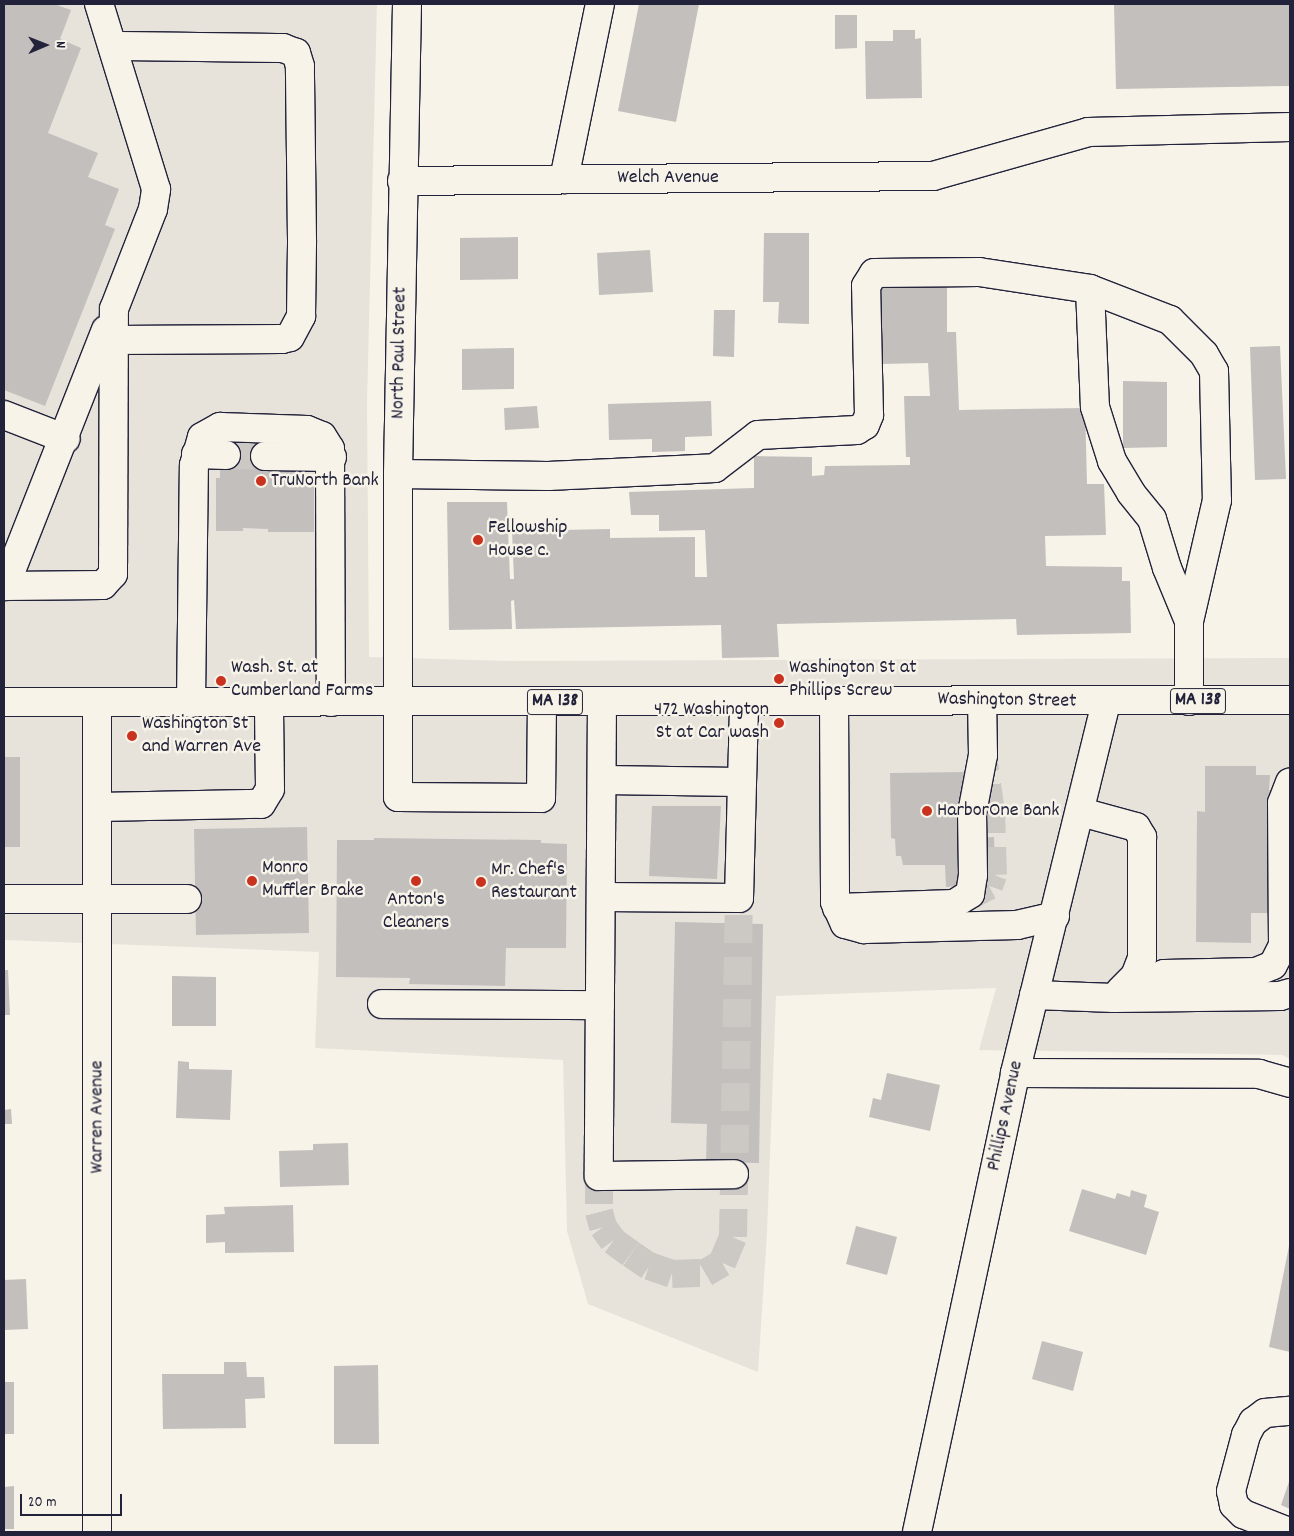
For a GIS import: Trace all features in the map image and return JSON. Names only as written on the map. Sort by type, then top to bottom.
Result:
[{"type":"street","points":[[100,4],[156,188],[153,209],[114,310],[66,439],[4,586],[103,585],[113,574],[114,310]]},
{"type":"street","name":"North Paul Street","points":[[407,4],[402,181],[398,474],[398,797],[541,798],[542,702]]},
{"type":"street","points":[[564,179],[600,4]]},
{"type":"street","points":[[113,340],[282,339],[290,336],[301,316],[302,240],[300,66],[296,53],[284,48],[114,46]]},
{"type":"street","name":"Welch Avenue","points":[[402,181],[933,176],[1088,132],[1290,127]]},
{"type":"street","points":[[398,474],[548,476],[715,468],[758,434],[857,430],[865,426],[869,415],[866,286],[874,273],[979,272],[1090,289],[1170,320],[1204,354],[1214,370],[1216,510],[1189,621],[1189,701]]},
{"type":"street","points":[[1090,289],[1095,407],[1112,461],[1131,494],[1152,518],[1167,568],[1189,621]]},
{"type":"street","points":[[4,415],[66,439]]},
{"type":"street","points":[[191,703],[192,484],[212,447],[220,427],[307,430],[329,449],[331,702]]},
{"type":"street","points":[[265,448],[329,449]]},
{"type":"street","points":[[836,908],[954,904],[970,894],[974,875],[972,813],[983,755],[982,700]]},
{"type":"street","name":"Washington Street","points":[[4,702],[269,703],[982,700],[1106,702],[1290,700]]},
{"type":"street","points":[[834,701],[836,908],[845,924],[864,929],[1017,925],[1055,916]]},
{"type":"street","name":"Warren Avenue","points":[[97,702],[97,1532]]},
{"type":"street","points":[[602,702],[599,1176],[734,1174]]},
{"type":"street","points":[[601,897],[739,898],[744,702]]},
{"type":"street","name":"Phillips Avenue","points":[[917,1532],[1015,1074],[1081,812],[1106,702]]},
{"type":"street","points":[[98,807],[261,804],[270,789],[269,703]]},
{"type":"street","points":[[602,780],[742,782]]},
{"type":"street","points":[[1114,998],[1164,974],[1256,972],[1273,965],[1283,945],[1282,803],[1290,782]]},
{"type":"street","points":[[1081,812],[1140,830],[1143,946],[1139,967],[1114,998]]},
{"type":"street","points":[[4,899],[187,899]]},
{"type":"street","points":[[1034,995],[1114,998],[1280,996],[1290,993]]},
{"type":"street","points":[[382,1004],[600,1005]]},
{"type":"street","points":[[1015,1074],[1259,1074],[1290,1084]]},
{"type":"street","points":[[1289,1532],[1242,1514],[1234,1505],[1231,1491],[1246,1435],[1254,1422],[1265,1413],[1290,1411]]},
{"type":"shaded area","points":[[4,4],[377,4],[367,402],[369,657],[513,661],[1290,658],[1290,1059],[1282,1055],[979,1050],[996,988],[776,996],[767,1233],[758,1372],[588,1304],[567,1231],[563,1060],[315,1048],[319,952],[4,940]]},
{"type":"building","points":[[4,4],[54,4],[71,10],[60,39],[81,48],[48,133],[98,153],[88,177],[119,189],[105,225],[115,229],[45,406],[4,390]]},
{"type":"building","points":[[639,4],[699,4],[676,122],[618,111]]},
{"type":"building","points":[[1114,4],[1290,4],[1290,86],[1116,89]]},
{"type":"building","points":[[835,15],[857,15],[857,48],[835,49]]},
{"type":"building","points":[[893,30],[915,30],[915,39],[921,38],[922,98],[866,99],[865,41],[893,41]]},
{"type":"building","points":[[764,233],[809,233],[809,324],[778,323],[779,302],[763,302]]},
{"type":"building","points":[[518,237],[518,279],[460,280],[460,238]]},
{"type":"building","points":[[650,250],[653,292],[599,295],[597,253]]},
{"type":"building","points":[[947,287],[947,332],[956,332],[959,410],[1085,408],[1087,484],[1104,484],[1106,535],[1045,536],[1046,566],[1122,567],[1122,581],[1130,581],[1131,633],[1017,635],[1016,619],[777,624],[779,657],[722,658],[721,625],[516,629],[514,600],[511,601],[512,629],[449,630],[447,502],[507,502],[510,579],[514,579],[512,531],[610,529],[610,538],[695,537],[695,577],[707,577],[705,530],[659,531],[659,515],[631,515],[629,492],[754,488],[754,456],[812,457],[812,476],[824,475],[825,466],[910,465],[910,457],[906,457],[904,396],[930,396],[928,363],[881,364],[880,288]]},
{"type":"building","points":[[714,310],[735,310],[734,357],[713,356]]},
{"type":"building","points":[[1280,346],[1286,479],[1255,480],[1250,347]]},
{"type":"building","points":[[514,348],[514,389],[462,390],[462,349]]},
{"type":"building","points":[[1123,381],[1167,382],[1167,447],[1123,448]]},
{"type":"building","points":[[711,401],[712,436],[685,437],[685,451],[652,452],[652,439],[609,440],[608,404]]},
{"type":"building","points":[[537,406],[539,428],[505,430],[504,408]]},
{"type":"building","name":"TruNorth Bank","points":[[226,437],[265,438],[306,468],[306,484],[314,485],[314,532],[268,532],[268,529],[243,528],[243,531],[216,531],[216,478],[220,478],[220,462],[226,461]]},
{"type":"building","points":[[4,757],[20,757],[20,847],[4,847]]},
{"type":"building","points":[[1205,766],[1256,766],[1256,775],[1270,775],[1269,790],[1277,790],[1275,913],[1251,913],[1251,943],[1196,942],[1197,811],[1205,812]]},
{"type":"building","name":"HarborOne Bank","points":[[964,772],[964,839],[994,837],[996,887],[978,884],[946,887],[945,865],[903,865],[901,856],[896,856],[895,839],[891,838],[890,773]]},
{"type":"building","points":[[652,806],[721,806],[717,879],[649,876]]},
{"type":"building","name":"Monro Muffler Brake","points":[[307,827],[309,933],[196,935],[194,829]]},
{"type":"building","points":[[374,838],[541,840],[541,843],[567,844],[566,948],[506,948],[505,986],[409,984],[410,978],[336,977],[337,840],[374,840]]},
{"type":"building","points":[[675,922],[763,924],[759,1163],[706,1162],[707,1124],[671,1123]]},
{"type":"building","points":[[4,970],[8,970],[10,1015],[4,1015]]},
{"type":"building","points":[[172,976],[216,977],[216,1026],[172,1026]]},
{"type":"building","points":[[178,1061],[189,1062],[189,1069],[232,1070],[230,1120],[176,1118]]},
{"type":"building","points":[[887,1073],[940,1085],[930,1131],[869,1117],[873,1098],[881,1100]]},
{"type":"building","points":[[11,1109],[12,1124],[4,1124],[4,1110]]},
{"type":"building","points":[[348,1143],[349,1185],[280,1187],[279,1151],[313,1150],[313,1144]]},
{"type":"building","points":[[1082,1189],[1115,1199],[1117,1193],[1130,1197],[1131,1190],[1147,1195],[1144,1207],[1159,1212],[1146,1255],[1069,1231]]},
{"type":"building","points":[[293,1205],[294,1252],[225,1253],[225,1242],[206,1243],[206,1215],[225,1214],[224,1207]]},
{"type":"building","points":[[856,1226],[897,1237],[887,1275],[846,1264]]},
{"type":"building","points":[[1290,1246],[1290,1352],[1269,1347]]},
{"type":"building","points":[[26,1279],[28,1329],[4,1330],[4,1280]]},
{"type":"building","points":[[1042,1341],[1083,1352],[1073,1391],[1032,1379]]},
{"type":"building","points":[[224,1362],[246,1362],[247,1377],[264,1377],[265,1398],[245,1399],[246,1428],[163,1429],[162,1374],[224,1374]]},
{"type":"building","points":[[378,1365],[379,1444],[334,1444],[334,1366]]},
{"type":"building","points":[[4,1382],[14,1382],[14,1434],[4,1434]]},
{"type":"building","points":[[1290,1479],[1290,1509],[1281,1505]]},
{"type":"building","points":[[14,1486],[14,1529],[4,1529],[4,1487]]},
{"type":"tunnel","points":[[226,455],[265,456]]},
{"type":"tunnel","points":[[966,898],[989,886],[993,875],[991,813],[984,762]]},
{"type":"tunnel","points":[[599,1176],[599,1212],[603,1227],[613,1241],[631,1254],[649,1266],[672,1274],[705,1273],[722,1263],[733,1237],[739,898]]},
{"type":"place","name":"TruNorth Bank","points":[[261,481]]},
{"type":"place","name":"Fellowship House c.","points":[[478,540]]},
{"type":"place","name":"Washington St at Phillips Screw","points":[[779,679]]},
{"type":"place","name":"Wash. St. at Cumberland Farms","points":[[221,681]]},
{"type":"place","name":"472 Washington St at Car wash","points":[[779,723]]},
{"type":"place","name":"Washington St and Warren Ave","points":[[132,736]]},
{"type":"place","name":"HarborOne Bank","points":[[927,811]]},
{"type":"place","name":"Monro Muffler Brake","points":[[252,881]]},
{"type":"place","name":"Anton's Cleaners","points":[[416,881]]},
{"type":"place","name":"Mr. Chef's Restaurant","points":[[481,882]]}]
